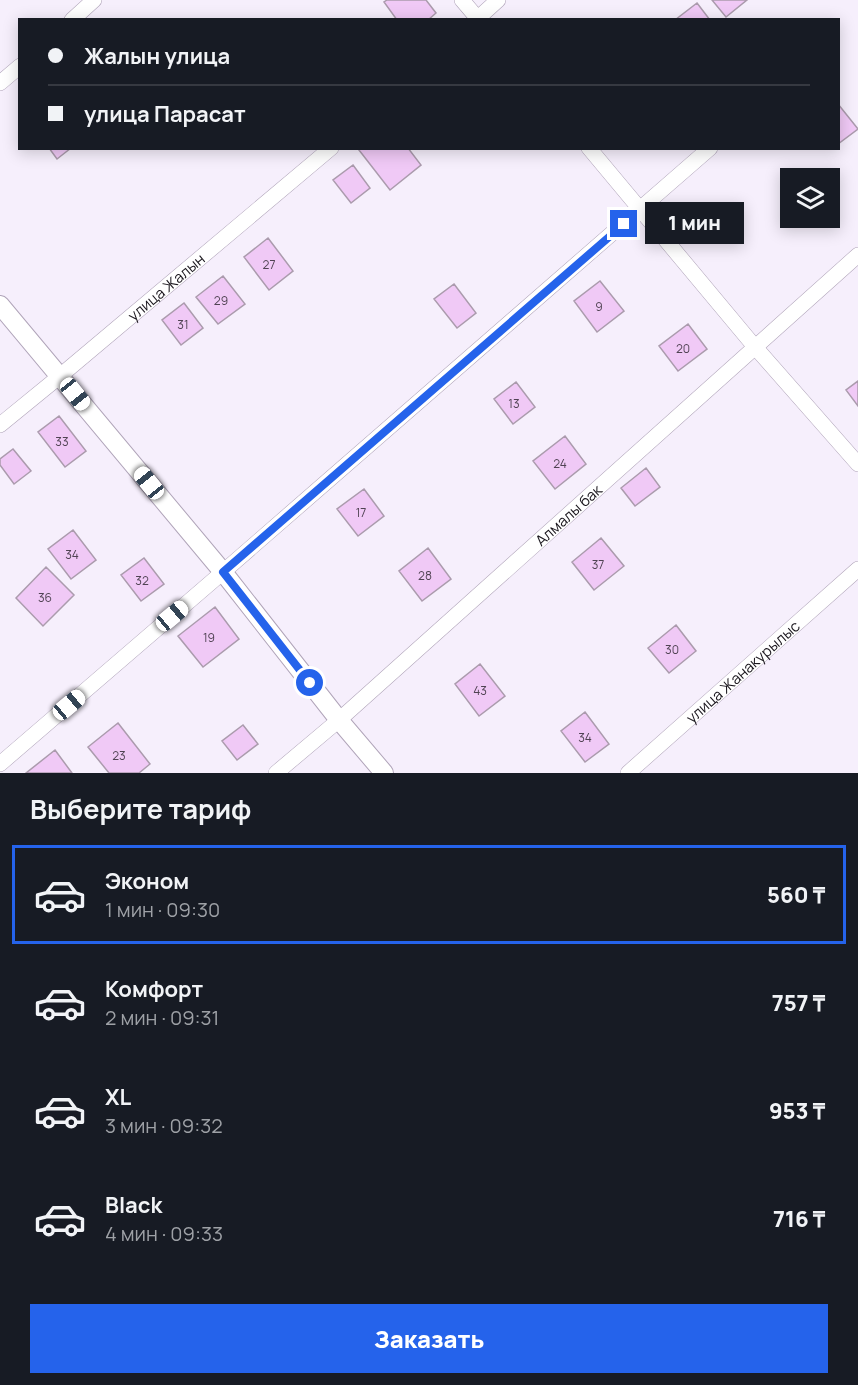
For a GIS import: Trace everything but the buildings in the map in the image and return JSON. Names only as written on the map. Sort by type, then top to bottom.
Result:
[{"type":"street","points":[[74,18],[94,0]]},
{"type":"street","points":[[462,0],[477,18]]},
{"type":"street","points":[[479,18],[498,0]]},
{"type":"street","points":[[0,83],[18,68]]},
{"type":"street","name":"улица Жалын","points":[[0,425],[329,150]]},
{"type":"street","points":[[591,150],[755,347],[858,464]]},
{"type":"street","points":[[0,764],[708,150]]},
{"type":"street","name":"Алмалы бак","points":[[276,773],[339,720],[858,255]]},
{"type":"street","points":[[0,305],[223,572],[339,720],[384,773]]},
{"type":"street","name":"улица Жанакурылыс","points":[[628,773],[858,569]]},
{"type":"route","points":[[310,683],[223,572],[624,224]]}]
